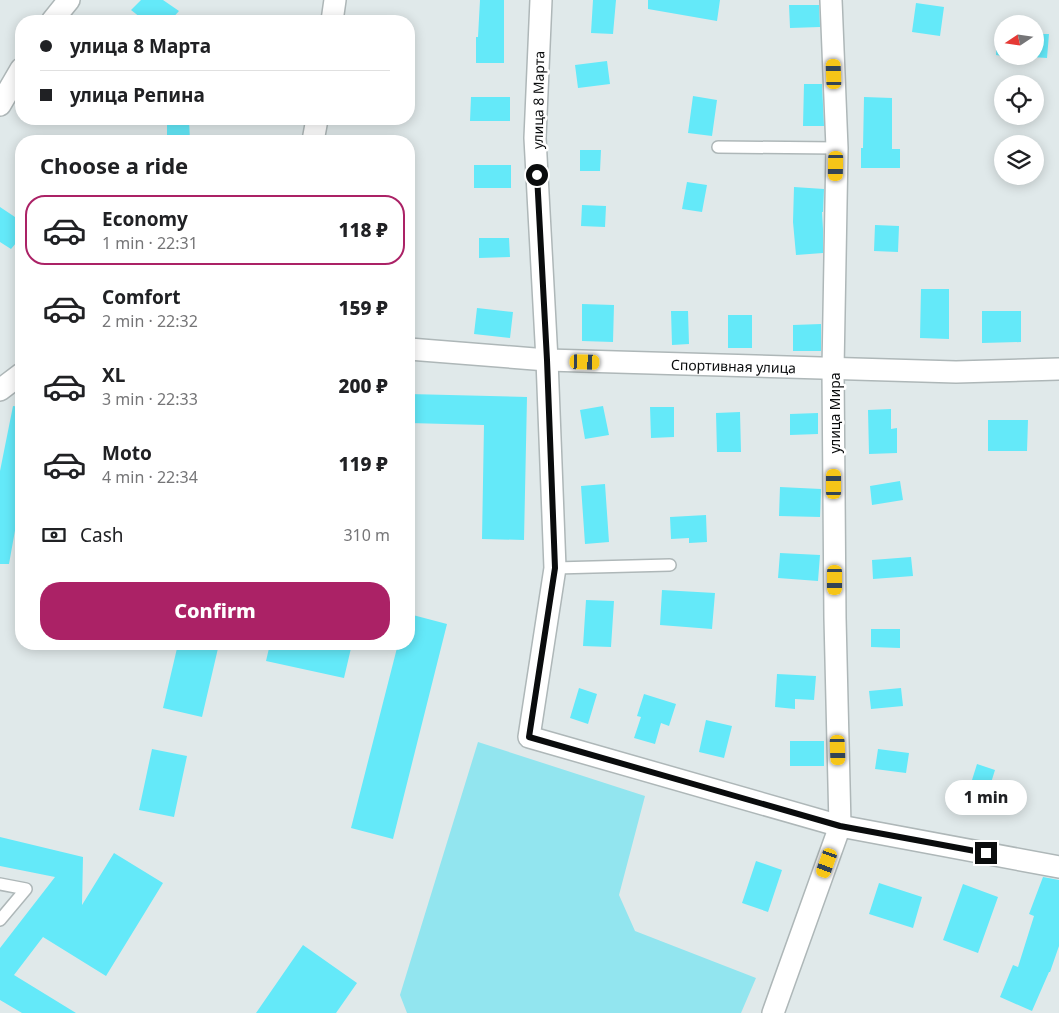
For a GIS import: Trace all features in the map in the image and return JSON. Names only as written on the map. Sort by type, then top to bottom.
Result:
[{"type":"street","points":[[57,15],[69,0]]},
{"type":"street","points":[[333,15],[335,0]]},
{"type":"street","name":"улица 8 Марта","points":[[541,0],[535,138],[547,360],[555,568],[529,737],[840,826]]},
{"type":"street","name":"улица Мира","points":[[830,0],[837,148],[833,369],[835,618],[840,826]]},
{"type":"street","points":[[0,105],[15,79]]},
{"type":"street","name":"Спортивная улица","points":[[415,349],[547,360],[833,369],[956,372],[1059,369]]},
{"type":"street","points":[[0,390],[15,379]]},
{"type":"street","points":[[773,1013],[840,826],[1059,867]]},
{"type":"lane","points":[[718,148],[837,148]]},
{"type":"lane","points":[[555,568],[670,566]]},
{"type":"lane","points":[[0,884],[26,889],[0,920]]},
{"type":"shaded area","points":[[478,742],[645,796],[619,895],[635,931],[756,978],[741,1013],[407,1013],[400,995]]},
{"type":"building","points":[[141,0],[163,0],[179,11],[175,15],[137,15],[131,10]]},
{"type":"building","points":[[480,0],[504,0],[504,63],[476,63],[476,37],[478,37]]},
{"type":"building","points":[[593,0],[616,0],[613,34],[591,33]]},
{"type":"building","points":[[648,0],[720,0],[717,21],[648,9]]},
{"type":"building","points":[[916,3],[944,7],[940,36],[912,32]]},
{"type":"building","points":[[789,5],[819,5],[820,27],[790,28]]},
{"type":"building","points":[[1044,34],[1049,34],[1047,58],[1044,58]]},
{"type":"building","points":[[607,61],[610,84],[578,88],[575,65]]},
{"type":"building","points":[[804,84],[822,84],[824,126],[803,126]]},
{"type":"building","points":[[693,96],[717,100],[712,136],[688,133]]},
{"type":"building","points":[[471,97],[510,97],[510,121],[470,121]]},
{"type":"building","points":[[864,97],[892,98],[892,149],[900,149],[900,168],[861,168]]},
{"type":"building","points":[[167,125],[189,125],[190,135],[167,135]]},
{"type":"building","points":[[580,150],[601,150],[600,171],[580,171]]},
{"type":"building","points":[[474,165],[511,165],[511,188],[474,188]]},
{"type":"building","points":[[687,182],[707,185],[702,212],[682,209]]},
{"type":"building","points":[[794,187],[824,189],[822,212],[823,253],[796,255],[793,222]]},
{"type":"building","points":[[582,205],[606,206],[605,227],[581,226]]},
{"type":"building","points":[[0,207],[15,217],[15,244],[11,249],[0,242]]},
{"type":"building","points":[[875,225],[899,226],[898,252],[874,251]]},
{"type":"building","points":[[479,238],[509,238],[510,257],[479,258]]},
{"type":"building","points":[[921,289],[949,289],[949,339],[920,338]]},
{"type":"building","points":[[582,304],[614,305],[613,342],[582,341]]},
{"type":"building","points":[[477,308],[513,312],[510,338],[474,334]]},
{"type":"building","points":[[671,311],[688,311],[689,344],[672,345]]},
{"type":"building","points":[[982,311],[1021,311],[1021,342],[982,343]]},
{"type":"building","points":[[728,315],[752,315],[752,348],[728,348]]},
{"type":"building","points":[[821,324],[821,351],[793,351],[793,325]]},
{"type":"building","points":[[415,394],[527,397],[524,540],[482,539],[484,425],[415,423]]},
{"type":"building","points":[[13,406],[15,406],[15,530],[9,564],[0,564],[0,471]]},
{"type":"building","points":[[603,406],[609,435],[585,439],[580,410]]},
{"type":"building","points":[[650,407],[674,407],[674,437],[651,438]]},
{"type":"building","points":[[891,409],[891,429],[897,428],[897,453],[869,454],[868,410]]},
{"type":"building","points":[[740,412],[741,452],[717,452],[716,413]]},
{"type":"building","points":[[818,413],[818,434],[790,435],[790,414]]},
{"type":"building","points":[[988,420],[1028,420],[1027,451],[988,451]]},
{"type":"building","points":[[900,481],[903,500],[872,505],[870,486]]},
{"type":"building","points":[[605,484],[609,542],[585,544],[581,486]]},
{"type":"building","points":[[780,487],[821,489],[820,517],[779,516]]},
{"type":"building","points":[[706,515],[707,542],[689,543],[689,538],[671,539],[670,517]]},
{"type":"building","points":[[780,553],[820,555],[818,581],[778,578]]},
{"type":"building","points":[[911,557],[913,576],[873,579],[872,560]]},
{"type":"building","points":[[662,590],[715,593],[712,629],[660,625]]},
{"type":"building","points":[[586,600],[614,601],[611,647],[583,646]]},
{"type":"building","points":[[415,616],[447,624],[393,839],[351,828],[396,650],[415,650]]},
{"type":"building","points":[[871,629],[900,629],[900,648],[871,647]]},
{"type":"building","points":[[177,650],[218,650],[202,717],[163,708]]},
{"type":"building","points":[[269,650],[351,650],[344,678],[266,661]]},
{"type":"building","points":[[777,674],[816,676],[814,700],[795,699],[795,709],[775,707]]},
{"type":"building","points":[[579,688],[597,694],[588,724],[570,718]]},
{"type":"building","points":[[901,688],[903,706],[871,709],[869,691]]},
{"type":"building","points":[[644,694],[676,704],[669,726],[661,723],[655,744],[634,738],[641,717],[637,716]]},
{"type":"building","points":[[706,720],[732,726],[724,758],[699,752]]},
{"type":"building","points":[[790,741],[824,741],[824,766],[790,766]]},
{"type":"building","points":[[152,749],[187,756],[174,817],[139,810]]},
{"type":"building","points":[[878,749],[909,753],[906,773],[875,769]]},
{"type":"building","points":[[977,764],[995,770],[985,802],[967,796]]},
{"type":"building","points":[[0,837],[83,857],[82,905],[114,853],[163,883],[106,976],[43,937],[14,975],[76,1013],[22,1013],[0,1000],[0,948],[55,877],[0,866]]},
{"type":"building","points":[[756,861],[782,870],[768,912],[742,903]]},
{"type":"building","points":[[1043,877],[1059,880],[1059,946],[1050,972],[1032,1011],[1000,997],[1013,965],[1018,967],[1034,916],[1029,914]]},
{"type":"building","points":[[879,883],[922,897],[913,928],[869,914]]},
{"type":"building","points":[[963,884],[998,897],[978,953],[943,940]]},
{"type":"building","points":[[303,945],[357,983],[336,1013],[256,1013]]},
{"type":"route","points":[[537,175],[547,360],[555,568],[529,737],[840,826],[986,853]]}]
